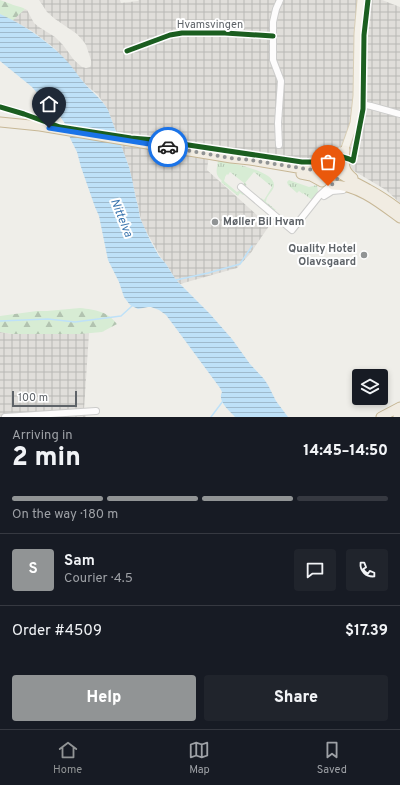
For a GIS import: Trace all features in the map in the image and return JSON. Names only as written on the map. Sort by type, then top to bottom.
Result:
[{"type":"highway","points":[[0,117],[60,130],[230,158],[309,170],[332,171],[349,179],[400,218]]},
{"type":"highway","points":[[0,122],[40,126]]},
{"type":"highway","points":[[345,150],[344,168],[362,189]]},
{"type":"highway","points":[[230,158],[266,168],[309,176],[327,184],[345,185],[362,189],[379,196],[400,210]]},
{"type":"highway","points":[[327,184],[321,176],[332,171]]},
{"type":"highway","points":[[327,184],[337,179],[332,171]]},
{"type":"highway","points":[[381,417],[400,406]]},
{"type":"main road","points":[[332,171],[345,150],[354,123],[361,0]]},
{"type":"main road","points":[[332,171],[355,112]]},
{"type":"street","points":[[279,145],[278,123],[281,81],[273,60],[272,36],[273,22],[280,0]]},
{"type":"street","name":"Hvamsvingen","points":[[126,51],[170,35],[182,33],[225,33],[272,36]]},
{"type":"street","points":[[356,103],[400,114]]},
{"type":"street","points":[[245,188],[258,198],[292,230],[327,184]]},
{"type":"street","points":[[317,198],[335,190],[362,189]]},
{"type":"street","points":[[6,417],[96,411]]},
{"type":"shaded area","points":[[39,0],[120,0],[121,3],[139,0],[382,0],[400,7],[400,203],[386,190],[349,168],[210,147],[207,170],[269,226],[250,254],[237,268],[180,284],[160,256],[142,224],[129,167],[108,110],[98,95],[86,85],[53,47],[32,31],[12,20],[25,9],[27,10],[34,23],[55,37],[74,60],[82,67],[90,67],[91,60],[84,42],[77,34],[47,12]]},
{"type":"shaded area","points":[[0,332],[13,334],[89,333],[84,410],[86,417],[0,417]]},
{"type":"green space","points":[[0,0],[25,9],[12,21],[0,14]]},
{"type":"green space","points":[[218,160],[241,165],[267,175],[272,180],[274,185],[267,197],[266,202],[276,210],[273,210],[260,199],[261,198],[264,200],[272,187],[254,172],[245,183],[247,185],[242,186],[244,183],[230,172],[225,177],[224,181],[237,192],[240,190],[246,194],[243,195],[240,193],[238,196],[221,182],[222,181],[217,172]]},
{"type":"green space","points":[[289,180],[309,187],[317,185],[318,192],[312,200],[299,191],[297,193],[288,185],[287,182]]},
{"type":"green space","points":[[80,308],[105,314],[117,324],[102,332],[80,334],[13,334],[0,332],[0,316],[37,311]]},
{"type":"water","name":"Nittelva","points":[[0,14],[34,33],[57,51],[108,110],[129,167],[140,218],[159,256],[176,280],[210,314],[232,339],[250,364],[264,379],[276,401],[288,417],[235,417],[222,402],[222,392],[220,388],[166,315],[151,307],[138,309],[130,305],[124,297],[119,282],[108,260],[99,216],[77,152],[70,138],[68,128],[59,115],[49,107],[32,87],[0,61]]},
{"type":"waterway","points":[[176,281],[240,264],[252,246]]},
{"type":"waterway","points":[[0,321],[48,319],[75,322],[121,316],[132,306]]},
{"type":"waterway","points":[[211,417],[223,401]]},
{"type":"cycle path","points":[[0,107],[60,127],[131,138],[155,140],[302,162],[313,162],[333,154],[353,161],[363,109],[364,35],[368,0]]},
{"type":"cycle path","points":[[127,51],[170,35],[182,33],[225,33],[273,36]]},
{"type":"way so far","points":[[168,147],[313,170],[336,170],[338,172],[338,177],[335,183],[332,186],[328,186]]},
{"type":"place","name":"Møller Bil Hvam","points":[[215,222]]},
{"type":"place","name":"Quality Hotel Olavsgaard","points":[[364,255]]},
{"type":"route","points":[[49,128],[168,147]]}]
